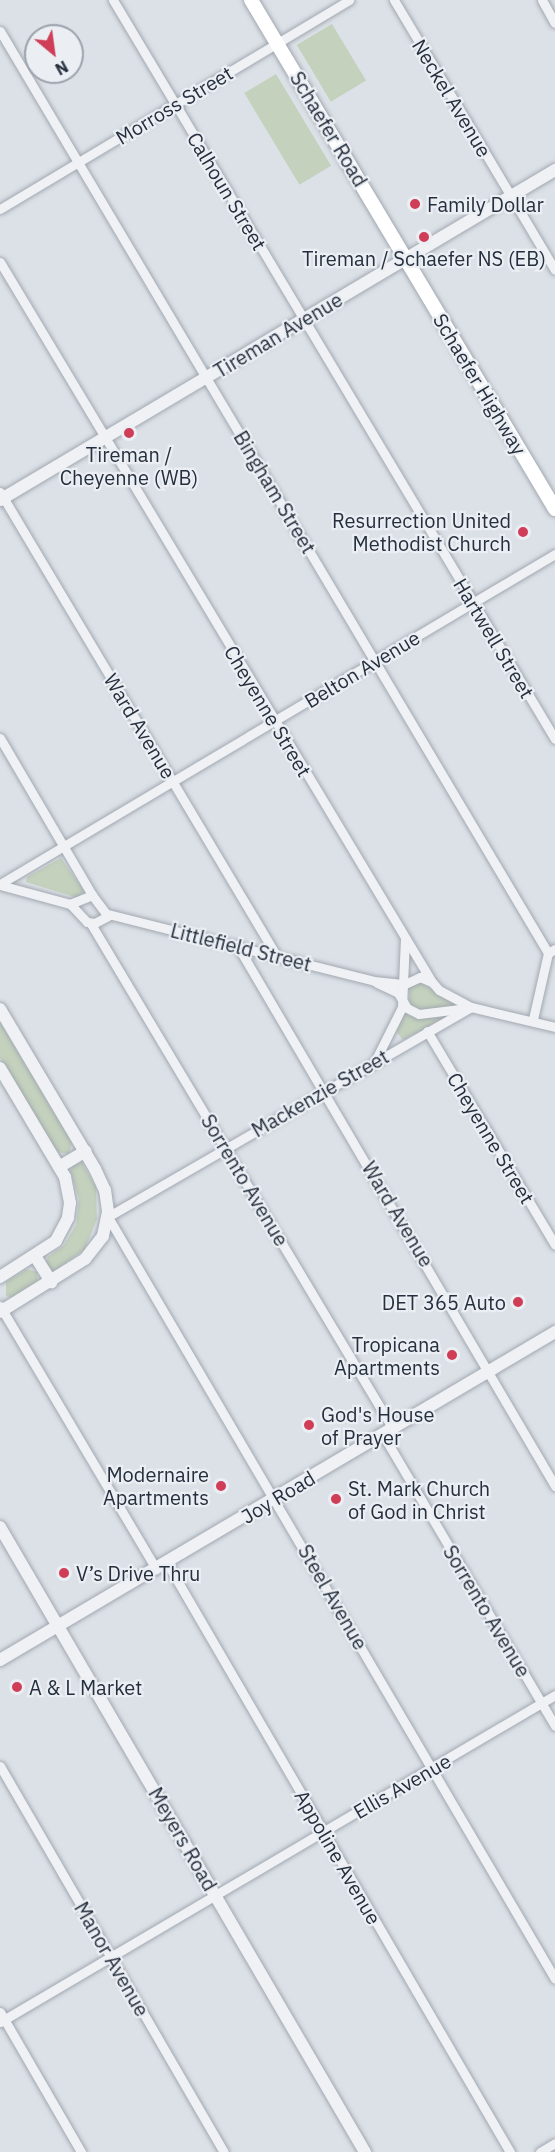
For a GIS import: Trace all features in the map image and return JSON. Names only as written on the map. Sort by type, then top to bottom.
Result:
[{"type":"main road","name":"Schaefer Road","points":[[251,0],[406,259]]},
{"type":"main road","name":"Schaefer Highway","points":[[406,259],[555,509]]},
{"type":"street","name":"Calhoun Street","points":[[113,0],[303,320]]},
{"type":"street","name":"Morross Street","points":[[0,209],[349,0]]},
{"type":"street","name":"Neckel Avenue","points":[[394,0],[555,270]]},
{"type":"street","points":[[542,0],[555,23]]},
{"type":"street","name":"Bingham Street","points":[[0,31],[552,951]]},
{"type":"street","name":"Tireman Avenue","points":[[1,497],[105,438],[555,170]]},
{"type":"street","name":"Cheyenne Street","points":[[0,262],[432,982]]},
{"type":"street","name":"Hartwell Street","points":[[303,320],[555,739]]},
{"type":"street","name":"Ward Avenue","points":[[1,497],[276,955]]},
{"type":"street","name":"Belton Avenue","points":[[0,885],[555,554]]},
{"type":"street","points":[[0,738],[92,895],[108,914],[93,927]]},
{"type":"street","points":[[0,885],[70,904],[92,895]]},
{"type":"street","name":"Sorrento Avenue","points":[[70,904],[93,927],[226,1148],[555,1726]]},
{"type":"street","name":"Littlefield Street","points":[[108,914],[374,981],[405,984],[420,977],[471,1007],[533,1019],[555,1027]]},
{"type":"street","points":[[376,1059],[398,1018],[405,984],[405,938]]},
{"type":"street","name":"Ward Avenue","points":[[237,945],[490,1371],[555,1486]]},
{"type":"street","points":[[533,1019],[552,951]]},
{"type":"street","name":"Littlefield Street","points":[[374,981],[402,996],[407,1008],[419,1014],[471,1007]]},
{"type":"street","name":"Mackenzie Street","points":[[108,1217],[376,1059],[471,1007]]},
{"type":"street","points":[[0,1009],[86,1151],[105,1190],[108,1217],[103,1236],[92,1252],[51,1282],[1,1310]]},
{"type":"street","name":"Cheyenne Street","points":[[427,1031],[555,1245]]},
{"type":"street","points":[[0,1068],[59,1167],[69,1191],[68,1218],[56,1241],[0,1277]]},
{"type":"street","points":[[59,1167],[86,1151]]},
{"type":"street","name":"Steel Avenue","points":[[108,1217],[276,1498],[555,1979]]},
{"type":"street","points":[[35,1256],[51,1282]]},
{"type":"street","name":"Appoline Avenue","points":[[1,1310],[323,1831],[510,2152]]},
{"type":"street","name":"Joy Road","points":[[0,1659],[555,1332]]},
{"type":"street","name":"Meyers Road","points":[[0,1527],[365,2152]]},
{"type":"street","name":"Ellis Avenue","points":[[1,2018],[111,1957],[555,1695]]},
{"type":"street","name":"Manor Avenue","points":[[0,1766],[224,2152]]},
{"type":"street","points":[[1,2018],[81,2152]]},
{"type":"street","points":[[540,2152],[555,2143]]},
{"type":"green space","points":[[332,24],[366,81],[331,102],[297,45]]},
{"type":"green space","points":[[276,74],[331,166],[299,185],[244,93]]},
{"type":"green space","points":[[61,858],[84,891],[78,898],[26,882],[27,877]]},
{"type":"green space","points":[[419,982],[458,1004],[456,1007],[425,1011],[410,1005],[409,985]]},
{"type":"green space","points":[[405,1010],[420,1017],[448,1016],[403,1040],[396,1031]]},
{"type":"green space","points":[[0,1022],[72,1143],[69,1154],[56,1152],[0,1058]]},
{"type":"green space","points":[[82,1163],[96,1187],[97,1219],[85,1249],[53,1272],[46,1263],[48,1257],[64,1245],[76,1225],[79,1199],[70,1171],[73,1164]]},
{"type":"green space","points":[[27,1269],[37,1272],[38,1283],[13,1298],[6,1296],[6,1282]]},
{"type":"place","name":"Family Dollar","points":[[415,204]]},
{"type":"place","name":"Tireman / Schaefer NS (EB)","points":[[424,237]]},
{"type":"place","name":"Tireman / Cheyenne (WB)","points":[[129,433]]},
{"type":"place","name":"Resurrection United Methodist Church","points":[[523,532]]},
{"type":"place","name":"DET 365 Auto","points":[[518,1302]]},
{"type":"place","name":"Tropicana Apartments","points":[[452,1355]]},
{"type":"place","name":"God's House of Prayer","points":[[309,1425]]},
{"type":"place","name":"Modernaire Apartments","points":[[221,1486]]},
{"type":"place","name":"St. Mark Church of God in Christ","points":[[336,1499]]},
{"type":"place","name":"V’s Drive Thru","points":[[64,1573]]},
{"type":"place","name":"A & L Market","points":[[17,1687]]}]
